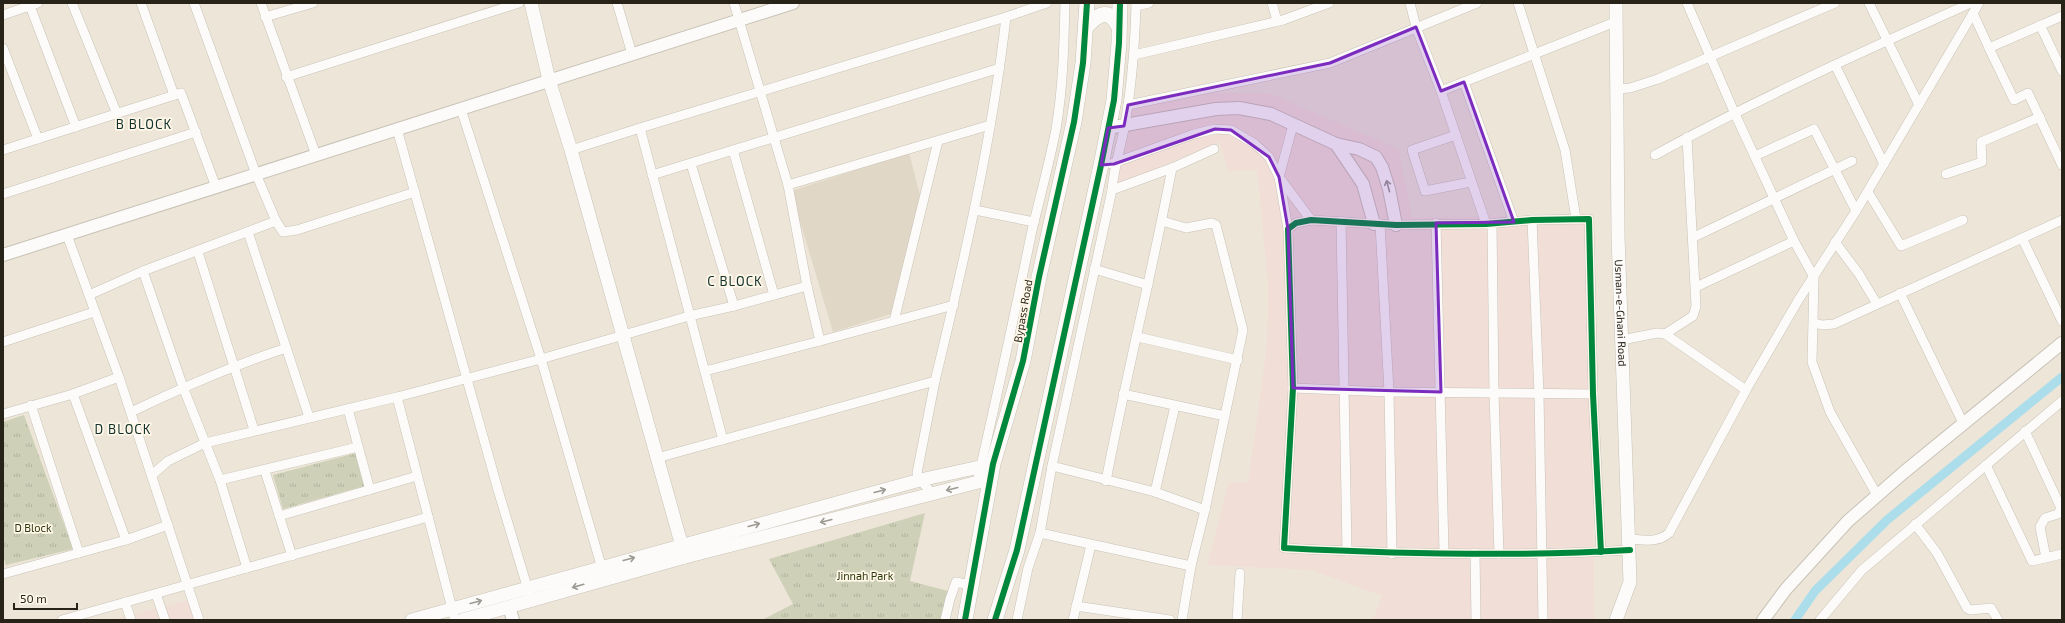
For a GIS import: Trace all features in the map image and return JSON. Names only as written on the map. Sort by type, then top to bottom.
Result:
[{"type":"main road","points":[[531,3],[549,80],[571,150],[683,551]]},
{"type":"main road","name":"Bypass Road","points":[[964,620],[970,585],[983,481],[987,465],[1023,361],[1039,277],[1074,122],[1087,26],[1087,3]]},
{"type":"main road","points":[[1093,3],[1105,9],[1116,3]]},
{"type":"main road","points":[[995,620],[1017,550],[1107,165],[1108,128],[1114,100],[1120,3]]},
{"type":"main road","name":"Usman-e-Ghani Road","points":[[1616,3],[1618,235],[1630,544],[1630,582],[1616,620]]},
{"type":"main road","points":[[1087,26],[1098,16],[1106,14],[1112,17],[1119,27]]},
{"type":"main road","points":[[683,551],[920,480],[987,465]]},
{"type":"main road","points":[[412,620],[454,614],[683,551],[933,494],[983,481]]},
{"type":"main road","points":[[462,620],[509,607],[529,594]]},
{"type":"street","points":[[72,3],[117,114]]},
{"type":"street","points":[[141,3],[174,95]]},
{"type":"street","points":[[194,3],[256,174],[276,221],[283,232],[289,232],[415,192]]},
{"type":"street","points":[[261,3],[286,77],[316,155]]},
{"type":"street","points":[[265,17],[311,3]]},
{"type":"street","points":[[286,77],[519,3]]},
{"type":"street","points":[[618,3],[632,54]]},
{"type":"street","points":[[734,3],[788,185],[807,286],[820,340]]},
{"type":"street","points":[[3,255],[793,3]]},
{"type":"street","points":[[571,150],[1006,17],[1047,3]]},
{"type":"street","points":[[987,465],[1002,380],[1034,222],[1045,183],[1056,128],[1063,65],[1065,3]]},
{"type":"street","points":[[1017,620],[1028,568],[1040,533],[1051,470],[1112,190],[1107,165],[1124,126],[1128,105],[1134,55],[1136,5],[1149,3]]},
{"type":"street","points":[[1272,3],[1277,21]]},
{"type":"street","points":[[1134,55],[1277,21],[1329,3]]},
{"type":"street","points":[[1410,3],[1416,27],[1441,91],[1472,182],[1489,224],[1498,554]]},
{"type":"street","points":[[1128,105],[1330,63],[1477,3]]},
{"type":"street","points":[[1518,3],[1566,150],[1576,219]]},
{"type":"street","points":[[1616,89],[1630,88],[1658,79],[1835,3]]},
{"type":"street","points":[[1870,3],[1919,105]]},
{"type":"street","points":[[1293,125],[1279,177],[1288,228],[1293,388],[1284,548],[1392,554],[1444,552],[1541,554],[1601,552],[1630,544],[1664,538],[1669,533],[1746,390],[1835,242],[1868,192],[1979,3]]},
{"type":"street","points":[[1690,4],[1710,57],[1735,114],[1794,241],[1814,277],[1812,362],[1830,412],[1877,495]]},
{"type":"street","points":[[1655,155],[1835,65],[1965,4]]},
{"type":"street","points":[[3,15],[34,5],[76,127]]},
{"type":"street","points":[[1973,13],[2014,100],[2028,93],[2062,165]]},
{"type":"street","points":[[1989,48],[2062,16]]},
{"type":"street","points":[[933,494],[920,480],[917,473],[935,381],[975,210],[1000,68],[1006,17]]},
{"type":"street","points":[[1441,91],[1616,22]]},
{"type":"street","points":[[2040,25],[2062,71]]},
{"type":"street","points":[[3,48],[38,139]]},
{"type":"street","points":[[1835,65],[1884,164]]},
{"type":"street","points":[[652,175],[691,164],[774,136],[1000,68]]},
{"type":"street","points":[[1464,82],[1514,222]]},
{"type":"street","points":[[3,150],[181,93],[216,187]]},
{"type":"street","points":[[461,108],[541,359],[603,572]]},
{"type":"street","points":[[1108,128],[1216,109],[1239,108],[1271,114],[1336,144],[1368,152],[1380,162],[1396,225]]},
{"type":"street","points":[[1946,174],[1982,162],[1981,142],[2040,117]]},
{"type":"street","points":[[788,185],[938,142],[990,125]]},
{"type":"street","points":[[640,128],[723,440]]},
{"type":"street","points":[[1755,156],[1814,128],[1856,211]]},
{"type":"street","points":[[397,129],[468,378],[498,490],[529,594]]},
{"type":"street","points":[[1107,165],[1194,134],[1215,129],[1231,130],[1254,144],[1269,156],[1279,177],[1311,220]]},
{"type":"street","points":[[3,194],[196,132]]},
{"type":"street","points":[[1456,135],[1412,150],[1425,191],[1472,182]]},
{"type":"street","points":[[1665,334],[1693,316],[1696,306],[1694,237],[1687,138]]},
{"type":"street","points":[[894,321],[938,142]]},
{"type":"street","points":[[1336,144],[1363,184],[1377,224],[1389,392],[1392,554]]},
{"type":"street","points":[[1112,190],[1172,168],[1214,149]]},
{"type":"street","points":[[733,150],[774,295]]},
{"type":"street","points":[[1694,237],[1852,161]]},
{"type":"street","points":[[691,164],[734,306]]},
{"type":"street","points":[[1106,481],[1122,394],[1138,337],[1172,168]]},
{"type":"street","points":[[1868,192],[1901,246],[1963,220]]},
{"type":"street","points":[[975,210],[1034,222]]},
{"type":"street","points":[[1288,228],[1296,223],[1311,220],[1396,225],[1436,223],[1489,224],[1532,220],[1589,220],[1593,394],[1601,552]]},
{"type":"street","points":[[1532,220],[1539,394],[1543,620]]},
{"type":"street","points":[[1814,323],[1822,325],[1834,324],[1900,292],[2062,220]]},
{"type":"street","points":[[89,295],[144,271],[198,252],[276,221]]},
{"type":"street","points":[[1162,221],[1186,228],[1212,223],[1216,225],[1243,330],[1238,360],[1205,510],[1191,566],[1182,620]]},
{"type":"street","points":[[1341,221],[1347,551]]},
{"type":"street","points":[[1436,223],[1444,552]]},
{"type":"street","points":[[248,232],[309,417]]},
{"type":"street","points":[[67,235],[119,377],[199,620]]},
{"type":"street","points":[[2022,238],[2062,321]]},
{"type":"street","points":[[1696,287],[1794,241]]},
{"type":"street","points":[[1835,242],[1859,274],[1877,304]]},
{"type":"street","points":[[198,252],[254,430]]},
{"type":"street","points":[[1094,269],[1148,285]]},
{"type":"street","points":[[144,271],[183,387],[220,480],[247,568]]},
{"type":"street","points":[[152,475],[168,461],[205,443],[254,430],[397,397],[541,359],[689,316],[734,306],[807,286]]},
{"type":"street","points":[[1900,292],[1963,423]]},
{"type":"street","points":[[705,371],[954,304]]},
{"type":"street","points":[[3,342],[94,312]]},
{"type":"street","points":[[1622,340],[1657,333],[1665,334],[1746,390]]},
{"type":"street","points":[[1138,337],[1238,360]]},
{"type":"street","points":[[1763,620],[1786,589],[1815,556],[1877,495],[2062,343]]},
{"type":"street","points":[[130,412],[183,387],[234,366],[286,348]]},
{"type":"street","points":[[3,414],[72,394],[119,377]]},
{"type":"street","points":[[658,458],[935,381]]},
{"type":"street","points":[[1293,388],[1389,392],[1593,394]]},
{"type":"street","points":[[72,394],[126,540]]},
{"type":"street","points":[[1122,394],[1225,416]]},
{"type":"street","points":[[397,397],[454,614]]},
{"type":"street","points":[[1820,620],[1862,570],[2062,401]]},
{"type":"street","points":[[31,406],[79,553]]},
{"type":"street","points":[[1155,492],[1175,406]]},
{"type":"street","points":[[348,409],[370,490]]},
{"type":"street","points":[[2026,431],[2061,508],[2061,511],[2058,514],[2045,518],[2040,527],[2046,558]]},
{"type":"street","points":[[220,480],[265,471],[358,447]]},
{"type":"street","points":[[1986,465],[2032,561],[2062,554]]},
{"type":"street","points":[[1035,471],[1051,470],[1155,492],[1205,510]]},
{"type":"street","points":[[265,471],[292,556]]},
{"type":"street","points":[[279,516],[417,476]]},
{"type":"street","points":[[62,620],[96,616],[125,602],[428,518]]},
{"type":"street","points":[[3,574],[126,540],[168,524]]},
{"type":"street","points":[[1915,524],[1937,554],[1967,608],[1970,610],[1991,608],[1998,620]]},
{"type":"street","points":[[1040,533],[1191,566]]},
{"type":"street","points":[[1074,620],[1091,545]]},
{"type":"street","points":[[1475,553],[1476,620]]},
{"type":"street","points":[[1237,620],[1240,573]]},
{"type":"street","points":[[945,620],[950,598],[956,582],[970,585]]},
{"type":"street","points":[[156,594],[165,620]]},
{"type":"street","points":[[125,602],[131,620]]},
{"type":"street","points":[[1076,606],[1170,620]]},
{"type":"street","points":[[509,607],[513,620]]},
{"type":"highlighted area","points":[[1416,27],[1441,91],[1464,82],[1514,222],[1436,223],[1441,392],[1293,388],[1288,229],[1279,177],[1269,157],[1231,130],[1215,129],[1114,164],[1101,165],[1108,128],[1124,126],[1128,105],[1330,63]]},
{"type":"shaded area","points":[[1201,93],[1268,93],[1398,149],[1412,218],[1592,215],[1594,620],[1373,620],[1382,596],[1311,570],[1207,565],[1229,482],[1248,482],[1267,345],[1268,283],[1257,170],[1228,171],[1219,142],[1115,186],[1128,110]]},
{"type":"shaded area","points":[[909,153],[920,195],[891,314],[833,332],[791,191]]},
{"type":"shaded area","points":[[189,600],[195,620],[110,620]]},
{"type":"green space","name":"D Block","points":[[24,415],[73,549],[6,565],[3,556],[3,422]]},
{"type":"green space","points":[[356,453],[364,486],[283,509],[273,475]]},
{"type":"green space","name":"Jinnah Park","points":[[925,513],[910,581],[948,591],[942,620],[762,620],[793,604],[769,559]]},
{"type":"waterway","points":[[1795,620],[1815,591],[1887,520],[2062,377]]},
{"type":"cycle path","points":[[965,620],[993,464],[1023,361],[1039,277],[1074,122],[1083,63],[1087,3]]},
{"type":"cycle path","points":[[995,620],[1017,550],[1101,165],[1114,100],[1119,43],[1120,3]]},
{"type":"cycle path","points":[[1601,552],[1593,394],[1589,219],[1532,220],[1486,224],[1396,225],[1311,220],[1296,223],[1288,229],[1293,388],[1284,548],[1457,554],[1544,553],[1587,552],[1630,550]]},
{"type":"district","name":"B BLOCK","points":[[144,124]]},
{"type":"district","name":"C BLOCK","points":[[735,281]]},
{"type":"district","name":"D BLOCK","points":[[123,429]]}]
